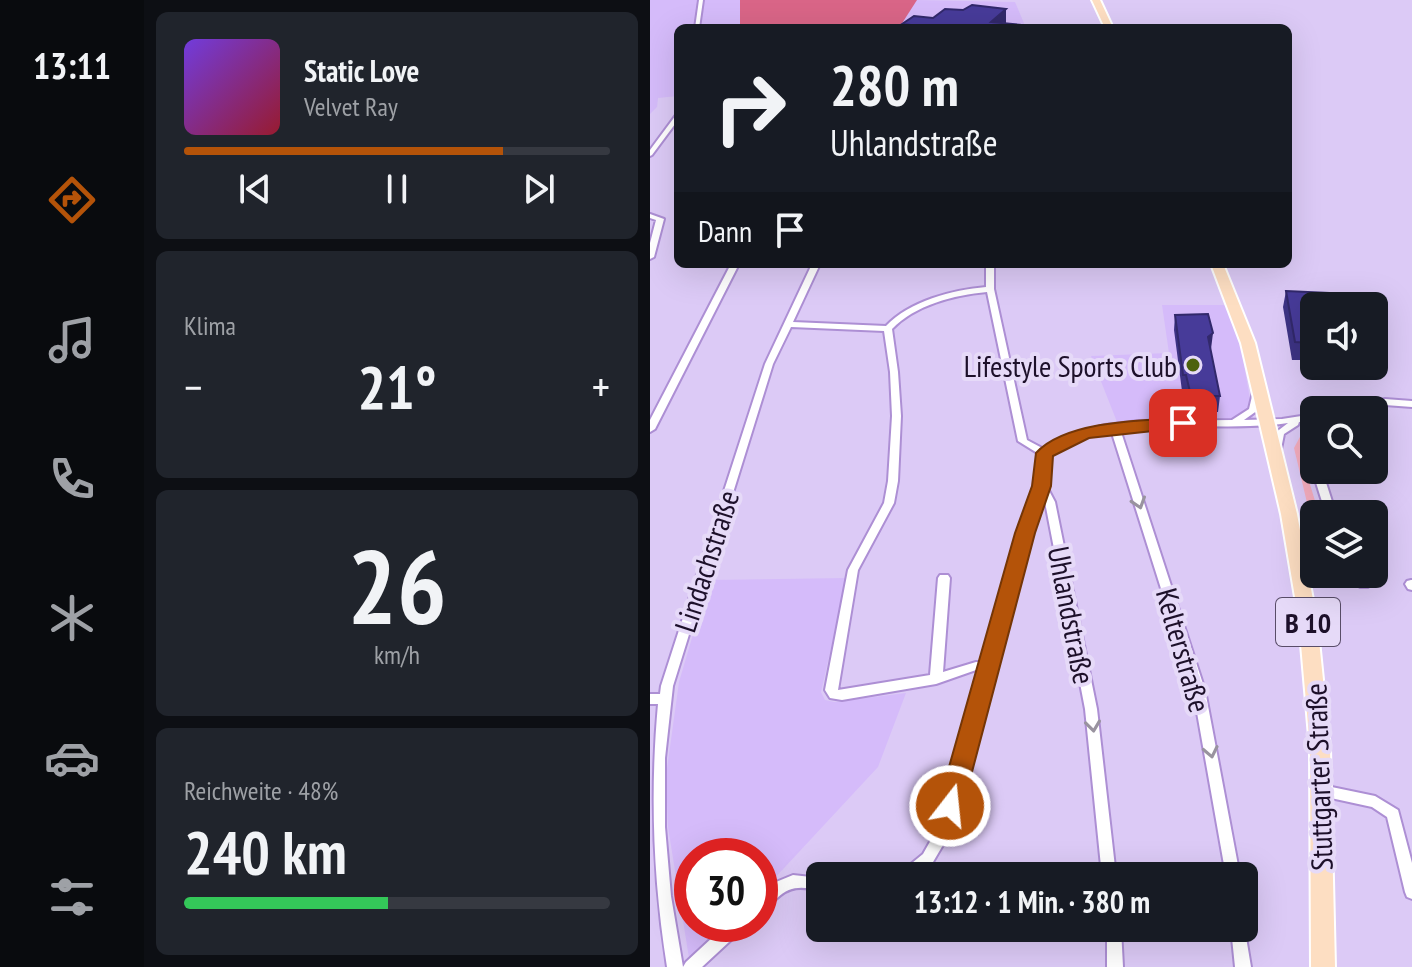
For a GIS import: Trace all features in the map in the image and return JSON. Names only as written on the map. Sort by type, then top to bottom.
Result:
[{"type":"main road","points":[[1096,0],[1107,24]]},
{"type":"main road","name":"Stuttgarter Straße","points":[[1219,268],[1243,327],[1258,386],[1308,621],[1318,710],[1322,791],[1323,967]]},
{"type":"street","points":[[650,0],[661,0]]},
{"type":"street","points":[[698,24],[701,0]]},
{"type":"street","points":[[650,154],[674,121]]},
{"type":"street","points":[[650,216],[660,219],[650,257]]},
{"type":"street","points":[[650,429],[733,268]]},
{"type":"street","name":"Lindachstraße","points":[[675,967],[659,861],[654,794],[657,699],[683,629],[769,364],[814,268]]},
{"type":"street","points":[[990,268],[990,289],[1023,441],[1044,453],[1069,439],[1115,428],[1300,420]]},
{"type":"street","points":[[989,667],[976,666],[936,679],[842,695],[834,695],[831,690],[853,570],[889,503],[891,492],[898,435],[895,369],[888,329],[893,321],[938,301],[990,289]]},
{"type":"street","points":[[788,324],[888,329]]},
{"type":"street","points":[[1231,423],[1253,410],[1258,386]]},
{"type":"street","points":[[1388,402],[1412,404]]},
{"type":"street","points":[[1275,455],[1280,433],[1300,421]]},
{"type":"street","name":"Kelterstraße","points":[[1115,428],[1199,690],[1231,862]]},
{"type":"street","name":"Uhlandstraße","points":[[1044,453],[1042,486],[1050,502],[1091,709],[1107,862]]},
{"type":"street","points":[[923,862],[943,833],[1025,533],[1042,486]]},
{"type":"street","points":[[936,679],[944,578]]},
{"type":"street","points":[[1322,791],[1375,802],[1393,814],[1412,892]]},
{"type":"street","points":[[778,888],[796,879],[806,881]]},
{"type":"street","points":[[691,967],[718,942]]},
{"type":"street","points":[[1114,942],[1115,967]]},
{"type":"street","points":[[1240,942],[1243,967]]},
{"type":"shaded area","points":[[650,0],[740,0],[740,24],[674,24],[674,96],[658,98],[657,107],[650,114]]},
{"type":"shaded area","points":[[740,0],[917,0],[902,24],[740,24]]},
{"type":"shaded area","points":[[915,0],[1015,2],[1024,24],[901,24]]},
{"type":"shaded area","points":[[1162,305],[1227,305],[1241,348],[1254,422],[1119,427],[1091,356],[1169,353]]},
{"type":"shaded area","points":[[1300,437],[1300,473],[1294,448]]},
{"type":"shaded area","points":[[1303,484],[1310,484],[1315,500],[1306,500]]},
{"type":"shaded area","points":[[847,578],[821,692],[825,700],[834,702],[906,693],[878,767],[778,875],[778,838],[674,838],[674,864],[668,827],[666,776],[679,682],[709,580]]},
{"type":"shaded area","points":[[686,942],[706,942],[689,958]]},
{"type":"building","points":[[972,5],[1006,9],[991,22],[1012,24],[902,24],[914,16],[933,18],[945,9],[963,10]]},
{"type":"building","points":[[1286,291],[1308,292],[1300,292],[1300,342],[1295,342]]},
{"type":"building","points":[[1208,314],[1213,333],[1208,337],[1220,396],[1191,396],[1186,375],[1183,375],[1175,315]]},
{"type":"place","name":"Lifestyle Sports Club","points":[[1193,365]]},
{"type":"route","points":[[950,806],[1025,533],[1042,486],[1044,453],[1069,439],[1087,434],[1115,428],[1183,423]]}]
